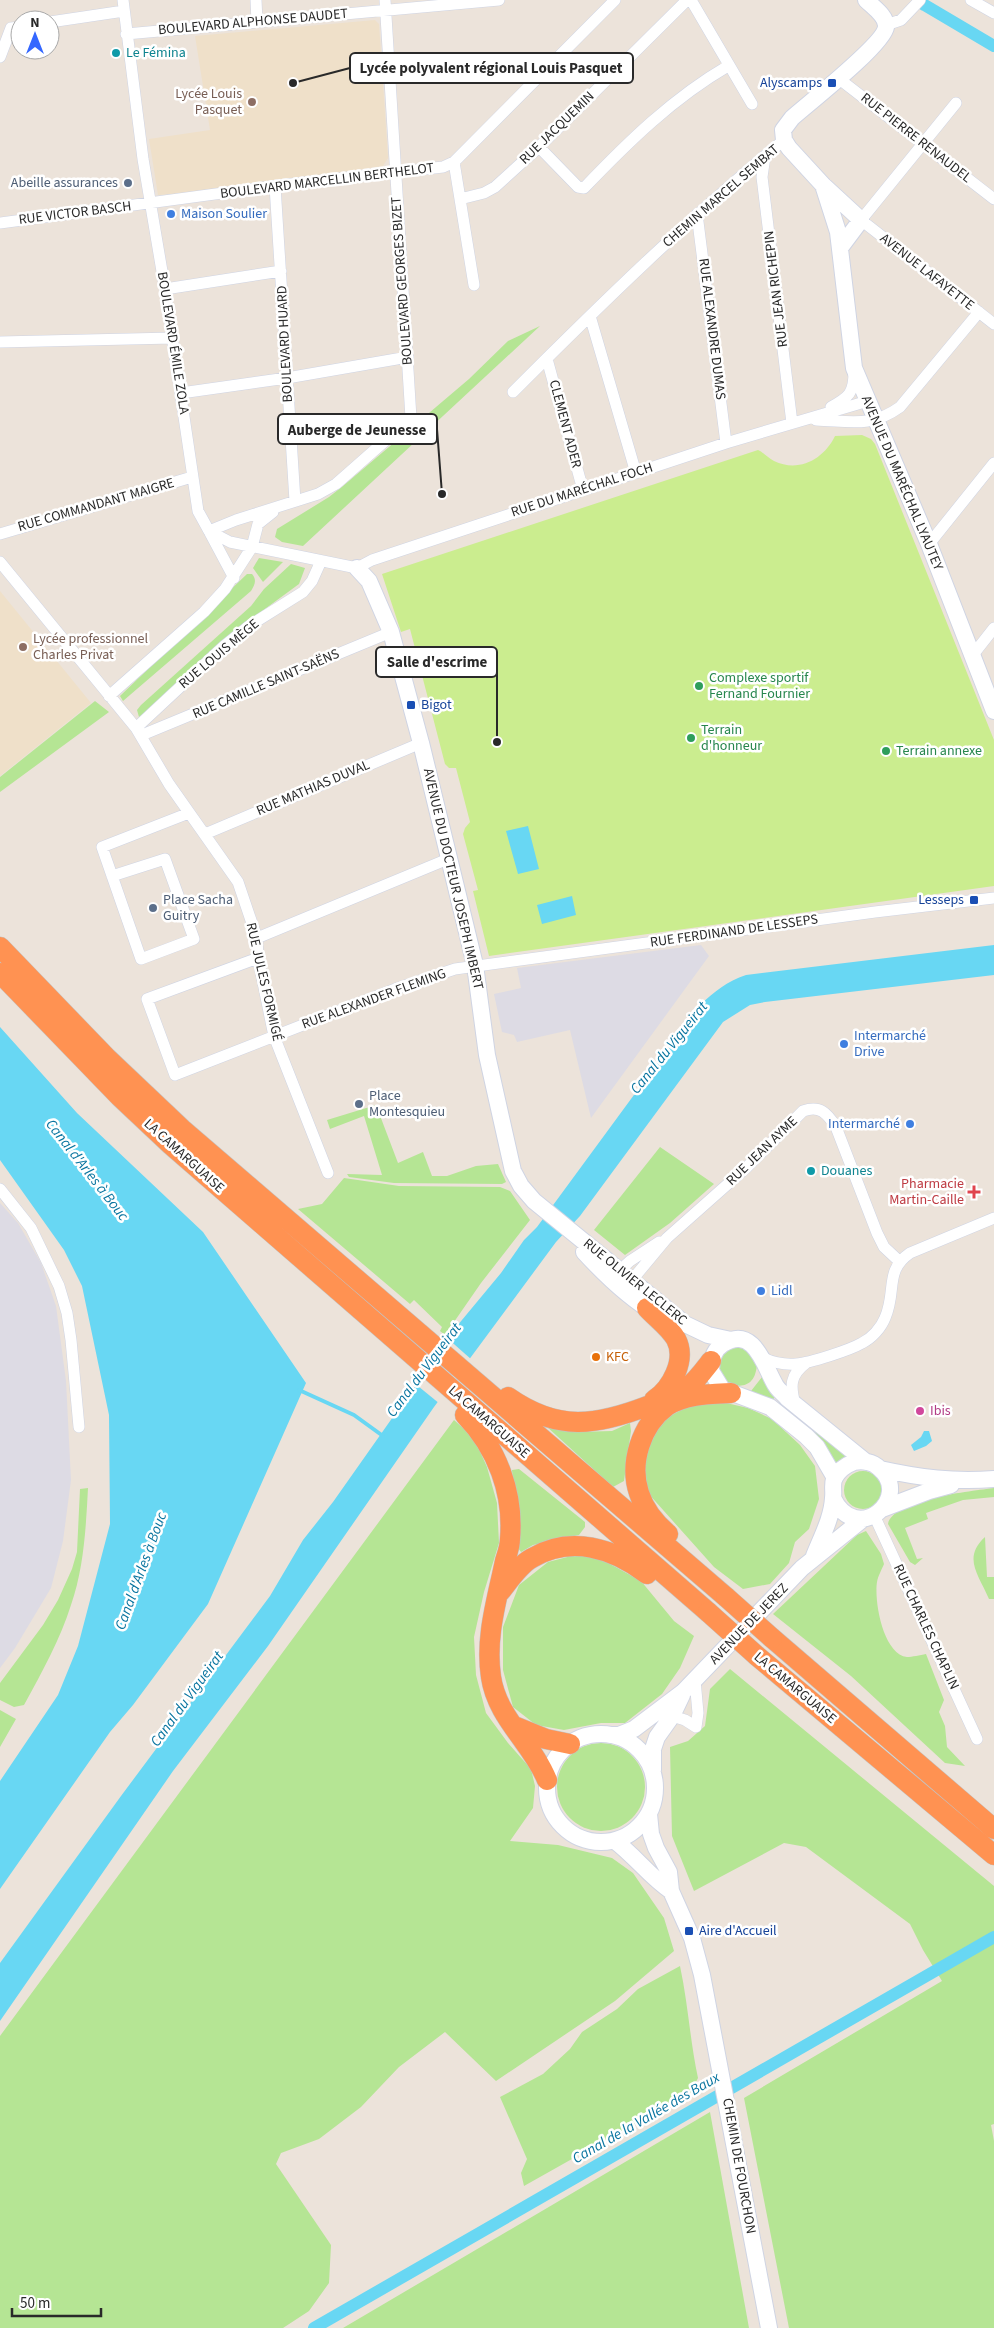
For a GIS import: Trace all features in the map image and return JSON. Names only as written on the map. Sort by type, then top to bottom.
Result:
[{"type":"highway","name":"LA CAMARGUAISE","points":[[0,946],[41,992],[154,1103],[339,1265],[432,1341],[466,1389],[708,1612],[757,1656],[994,1855]]},
{"type":"highway","name":"LA CAMARGUAISE","points":[[0,973],[120,1097],[171,1145],[331,1285],[416,1363],[466,1389],[726,1597],[994,1829]]},
{"type":"highway","points":[[642,1408],[667,1389],[678,1364],[678,1345],[675,1337],[647,1308]]},
{"type":"highway","points":[[466,1389],[528,1411],[580,1423],[608,1419],[642,1408],[685,1390],[712,1360]]},
{"type":"highway","points":[[466,1389],[481,1432],[498,1463],[507,1487],[510,1539],[490,1630],[489,1660],[497,1699],[507,1719],[514,1726],[540,1765],[547,1780]]},
{"type":"highway","points":[[726,1597],[708,1571],[658,1525],[646,1510],[638,1493],[636,1468],[643,1435],[649,1424],[668,1406],[688,1397],[731,1393]]},
{"type":"highway","points":[[499,1594],[531,1558],[566,1546],[591,1546],[616,1553],[666,1588],[708,1612]]},
{"type":"highway","points":[[514,1726],[546,1739],[570,1744]]},
{"type":"main road","points":[[866,0],[882,16],[886,25]]},
{"type":"main road","name":"CHEMIN MARCEL SEMBAT","points":[[784,140],[783,130],[786,124],[875,44],[884,34],[886,25]]},
{"type":"main road","points":[[784,140],[823,186],[861,220],[840,248]]},
{"type":"main road","name":"AVENUE DU MARÉCHAL LYAUTEY","points":[[823,186],[835,219],[840,248],[854,368],[929,544],[994,711]]},
{"type":"main road","name":"AVENUE DU DOCTEUR JOSEPH IMBERT","points":[[357,568],[369,581],[391,632],[421,743],[475,965],[487,1055],[513,1171],[521,1186],[541,1207],[575,1234]]},
{"type":"main road","name":"RUE OLIVIER LECLERC","points":[[575,1234],[679,1319],[708,1335],[748,1342],[754,1346],[763,1358],[777,1387],[795,1404],[873,1465]]},
{"type":"main road","name":"RUE OLIVIER LECLERC","points":[[575,1234],[583,1250],[601,1270],[647,1308],[701,1344],[712,1360],[711,1371],[715,1381],[722,1389],[745,1396],[770,1407],[817,1447],[835,1478]]},
{"type":"main road","points":[[712,1360],[715,1352],[722,1344],[731,1340]]},
{"type":"main road","points":[[814,1556],[828,1518],[835,1478],[840,1470],[848,1464],[857,1462],[873,1465],[933,1480],[963,1482],[994,1479]]},
{"type":"main road","points":[[814,1556],[873,1515],[887,1502],[889,1484],[873,1465]]},
{"type":"main road","points":[[833,1498],[844,1513],[873,1515],[930,1491],[963,1482]]},
{"type":"main road","name":"AVENUE DE JEREZ","points":[[610,1735],[619,1735],[634,1730],[683,1692],[814,1556]]},
{"type":"main road","name":"AVENUE DE JEREZ","points":[[653,1775],[653,1749],[660,1731],[672,1716],[683,1692]]},
{"type":"main road","points":[[596,1734],[610,1735],[624,1740],[637,1748],[647,1760],[653,1775],[654,1795],[649,1814],[634,1830],[615,1841],[597,1843],[579,1838],[564,1829],[553,1815],[547,1798],[547,1780],[551,1766],[559,1753],[570,1744],[596,1734]]},
{"type":"main road","name":"CHEMIN DE FOURCHON","points":[[649,1814],[651,1834],[669,1872],[671,1891],[692,1938],[702,1975],[730,2115],[768,2328]]},
{"type":"main road","name":"CHEMIN DE FOURCHON","points":[[615,1841],[640,1862],[654,1880],[671,1891]]},
{"type":"street","points":[[256,0],[258,22]]},
{"type":"street","name":"BOULEVARD ALPHONSE DAUDET","points":[[126,34],[258,22],[385,5],[499,0]]},
{"type":"street","name":"BOULEVARD MARCELLIN BERTHELOT","points":[[150,203],[275,186],[439,168],[454,162],[615,0]]},
{"type":"street","points":[[689,0],[752,104]]},
{"type":"street","name":"RUE JACQUEMIN","points":[[460,200],[490,191],[539,147],[689,0]]},
{"type":"street","points":[[886,25],[902,20],[920,0]]},
{"type":"street","points":[[971,0],[994,13]]},
{"type":"street","name":"BOULEVARD GEORGES BIZET","points":[[209,531],[236,520],[310,498],[336,484],[411,418],[385,5]]},
{"type":"street","points":[[60,20],[124,6]]},
{"type":"street","name":"BOULEVARD ÉMILE ZOLA","points":[[124,6],[126,34],[150,203],[200,519],[209,531],[234,578]]},
{"type":"street","points":[[0,56],[10,38]]},
{"type":"street","points":[[539,147],[578,188],[584,188],[646,125],[700,83],[728,66]]},
{"type":"street","name":"RUE PIERRE RENAUDEL","points":[[838,78],[994,199]]},
{"type":"street","points":[[861,220],[956,103]]},
{"type":"street","name":"CHEMIN MARCEL SEMBAT","points":[[512,392],[697,214],[742,173],[784,140]]},
{"type":"street","name":"RUE JEAN RICHEPIN","points":[[765,156],[762,177],[792,423]]},
{"type":"street","points":[[454,162],[474,285]]},
{"type":"street","name":"BOULEVARD HUARD","points":[[275,186],[295,501]]},
{"type":"street","name":"RUE VICTOR BASCH","points":[[0,223],[150,203]]},
{"type":"street","name":"RUE ALEXANDRE DUMAS","points":[[697,214],[726,443]]},
{"type":"street","name":"AVENUE LAFAYETTE","points":[[861,220],[994,324]]},
{"type":"street","points":[[165,289],[281,271]]},
{"type":"street","points":[[871,410],[888,415],[900,407],[979,312]]},
{"type":"street","points":[[590,316],[636,473]]},
{"type":"street","points":[[0,342],[172,338]]},
{"type":"street","points":[[181,393],[287,378],[408,357]]},
{"type":"street","name":"CLEMENT ADER","points":[[546,358],[583,490]]},
{"type":"street","name":"RUE DU MARÉCHAL FOCH","points":[[813,419],[849,395],[853,390],[854,368]]},
{"type":"street","name":"RUE DU MARÉCHAL FOCH","points":[[357,568],[372,560],[726,443],[792,423],[813,419],[871,410],[871,422],[813,419]]},
{"type":"street","points":[[929,544],[994,463]]},
{"type":"street","name":"RUE COMMANDANT MAIGRE","points":[[0,534],[192,477]]},
{"type":"street","name":"BOULEVARD GEORGES BIZET","points":[[112,699],[204,612],[234,578],[252,548],[254,532],[261,520],[295,501]]},
{"type":"street","points":[[209,531],[230,542],[252,548],[357,568]]},
{"type":"street","name":"RUE LOUIS MÈGE","points":[[139,732],[224,646],[249,626],[303,592],[312,581],[321,561]]},
{"type":"street","name":"RUE JULES FORMIGÉ","points":[[0,562],[139,732],[169,784],[238,882],[257,938],[258,958],[274,1036],[328,1173]]},
{"type":"street","points":[[972,656],[994,628]]},
{"type":"street","name":"RUE CAMILLE SAINT-SAËNS","points":[[139,732],[391,632]]},
{"type":"street","name":"RUE MATHIAS DUVAL","points":[[205,834],[421,743]]},
{"type":"street","points":[[112,876],[165,859],[194,939],[141,959],[112,876],[102,847],[190,813]]},
{"type":"street","points":[[257,938],[448,859]]},
{"type":"street","name":"RUE FERDINAND DE LESSEPS","points":[[475,965],[994,898]]},
{"type":"street","name":"RUE ALEXANDER FLEMING","points":[[258,958],[147,999],[175,1075],[395,989],[455,969],[475,965]]},
{"type":"street","name":"RUE JEAN AYME","points":[[626,1275],[653,1245],[667,1238],[747,1167],[804,1111],[819,1109],[828,1114],[836,1126],[877,1233],[884,1247],[899,1261]]},
{"type":"street","points":[[0,1189],[31,1228],[59,1286],[68,1312],[79,1426]]},
{"type":"street","points":[[795,1404],[792,1381],[798,1369],[806,1363],[862,1343],[876,1332],[885,1318],[892,1294],[894,1271],[899,1261],[910,1252],[994,1218]]},
{"type":"street","points":[[763,1358],[780,1364],[806,1363]]},
{"type":"street","name":"RUE CHARLES CHAPLIN","points":[[873,1515],[977,1739]]},
{"type":"street","points":[[672,1716],[685,1720],[696,1727],[698,1713],[695,1680]]},
{"type":"shaded area","points":[[375,20],[379,24],[388,158],[383,166],[205,192],[158,195],[149,139],[210,130],[195,36]]},
{"type":"shaded area","name":"Lycée professionnel Charles Privat","points":[[0,591],[91,703],[0,776]]},
{"type":"shaded area","points":[[701,945],[709,956],[591,1118],[570,1030],[517,1042],[514,1035],[502,1032],[494,994],[521,988],[517,968]]},
{"type":"shaded area","points":[[0,1203],[18,1223],[41,1263],[56,1306],[66,1381],[71,1480],[63,1541],[51,1588],[15,1648],[0,1668]]},
{"type":"green space","points":[[540,326],[303,546],[282,542],[275,537],[277,529],[329,497],[343,486],[469,379],[508,341]]},
{"type":"green space","name":"Complexe sportif Fernand Fournier","points":[[862,435],[871,439],[875,444],[994,740],[994,886],[489,956],[473,891],[478,890],[463,834],[470,822],[456,768],[449,768],[445,764],[410,629],[401,632],[382,574],[758,450],[774,461],[783,464],[801,464],[810,462],[817,457],[835,436]]},
{"type":"green space","points":[[259,558],[283,562],[263,582],[253,568]]},
{"type":"green space","points":[[291,564],[305,568],[299,584],[247,622],[141,718],[139,717],[137,710],[141,705],[251,606],[264,589]]},
{"type":"green space","points":[[247,574],[252,574],[255,578],[251,591],[123,701],[120,696]]},
{"type":"green space","points":[[95,701],[109,712],[0,792],[0,777]]},
{"type":"green space","points":[[376,1105],[398,1163],[423,1152],[432,1176],[447,1176],[476,1166],[498,1164],[506,1182],[502,1184],[394,1183],[349,1177],[347,1174],[382,1175],[364,1116],[330,1129],[327,1120]]},
{"type":"green space","points":[[660,1147],[714,1184],[670,1223],[625,1255],[594,1230]]},
{"type":"green space","points":[[344,1178],[399,1186],[500,1187],[510,1191],[530,1220],[481,1283],[445,1335],[440,1331],[442,1327],[414,1300],[410,1304],[298,1209],[322,1204]]},
{"type":"green space","points":[[725,1347],[746,1347],[757,1363],[756,1372],[750,1382],[739,1386],[719,1379],[716,1358]]},
{"type":"green space","points":[[762,1377],[775,1395],[773,1401],[751,1391]]},
{"type":"green space","points":[[722,1402],[748,1408],[772,1419],[800,1445],[815,1466],[819,1499],[809,1529],[795,1542],[789,1563],[770,1584],[743,1589],[714,1567],[647,1492],[641,1469],[648,1441],[666,1418],[691,1405]]},
{"type":"green space","points":[[454,1420],[474,1438],[487,1467],[497,1503],[499,1543],[484,1592],[474,1637],[476,1675],[486,1713],[508,1743],[531,1769],[535,1786],[533,1808],[510,1841],[558,1845],[612,1858],[633,1873],[664,1918],[674,1951],[615,2001],[496,2081],[445,2032],[399,2067],[361,2107],[319,2139],[281,2153],[276,2164],[331,2245],[329,2283],[309,2311],[283,2328],[0,2328],[0,2036]]},
{"type":"green space","points":[[630,1423],[631,1431],[624,1481],[613,1487],[546,1426],[576,1432],[612,1431]]},
{"type":"green space","points":[[808,1423],[847,1453],[847,1458],[833,1466],[806,1424]]},
{"type":"green space","points":[[519,1469],[585,1522],[585,1527],[579,1535],[533,1545],[521,1552],[518,1548],[512,1470]]},
{"type":"green space","points":[[863,1471],[877,1476],[882,1490],[877,1504],[863,1509],[849,1504],[844,1490],[849,1476]]},
{"type":"green space","points":[[88,1488],[82,1562],[67,1618],[44,1668],[24,1705],[14,1707],[0,1700],[0,1683],[43,1625],[58,1600],[72,1569],[77,1552],[80,1489]]},
{"type":"green space","points":[[994,1488],[994,1497],[963,1500],[926,1513],[928,1519],[905,1528],[917,1559],[923,1558],[915,1565],[910,1562],[888,1524],[893,1515],[918,1502],[952,1494]]},
{"type":"green space","points":[[866,1531],[881,1554],[884,1564],[876,1591],[879,1613],[886,1637],[899,1654],[907,1657],[926,1654],[944,1700],[939,1712],[945,1726],[947,1747],[965,1766],[945,1763],[851,1676],[773,1614],[857,1535]]},
{"type":"green space","points":[[985,1537],[987,1577],[994,1577],[994,1599],[989,1599],[975,1567],[975,1552]]},
{"type":"green space","points":[[579,1554],[601,1559],[641,1581],[674,1621],[694,1636],[680,1668],[662,1694],[625,1723],[601,1723],[564,1730],[536,1725],[513,1707],[503,1670],[503,1627],[519,1585],[548,1562]]},
{"type":"green space","points":[[730,1669],[994,1886],[994,2124],[991,2125],[994,2141],[994,2328],[789,2328],[744,2098],[942,1981],[910,1924],[806,1847],[784,1843],[694,1891],[672,1836],[670,1747],[688,1741],[705,1726],[710,1689]]},
{"type":"green space","points":[[0,1710],[16,1719],[0,1747]]},
{"type":"green space","points":[[601,1743],[618,1747],[632,1756],[641,1770],[645,1787],[641,1804],[632,1818],[618,1827],[601,1831],[584,1827],[570,1818],[561,1804],[557,1787],[561,1770],[570,1756],[584,1747]]},
{"type":"green space","points":[[680,1966],[698,2078],[691,2092],[524,2186],[521,2173],[527,2159],[500,2097],[543,2074],[570,2049],[582,2032],[617,2009],[638,1989]]},
{"type":"green space","points":[[710,2112],[749,2328],[343,2328]]},
{"type":"water","points":[[528,826],[539,869],[518,874],[506,831]]},
{"type":"water","points":[[572,896],[576,915],[542,924],[537,905]]},
{"type":"water","name":"Canal du Vigueirat","points":[[994,945],[994,975],[765,1002],[750,1005],[723,1022],[580,1216],[556,1242],[434,1407],[268,1646],[173,1771],[0,2021],[0,1963],[270,1596],[303,1540],[333,1502],[457,1326],[501,1273],[524,1240],[537,1227],[700,1005],[721,987],[746,975]]},
{"type":"water","name":"Canal d'Arles à Bouc","points":[[0,1027],[77,1113],[203,1232],[306,1383],[208,1604],[133,1705],[110,1732],[0,1889],[0,1781],[58,1695],[78,1646],[110,1524],[109,1415],[82,1286],[64,1250],[0,1160]]},
{"type":"water","points":[[924,1431],[929,1431],[932,1441],[914,1451],[911,1445],[921,1437]]},
{"type":"pier","points":[[446,1337],[472,1360],[440,1404],[413,1382]]},
{"type":"waterway","points":[[924,5],[994,46]]},
{"type":"waterway","points":[[299,1390],[354,1415],[383,1436]]},
{"type":"waterway","name":"Canal de la Vallée des Baux","points":[[314,2328],[994,1937]]},
{"type":"place","name":"Le Fémina","points":[[116,53]]},
{"type":"place","name":"Lycée polyvalent régional Louis Pasquet","points":[[293,83]]},
{"type":"place","name":"Alyscamps","points":[[832,83]]},
{"type":"place","name":"Lycée Louis Pasquet","points":[[252,102]]},
{"type":"place","name":"Abeille assurances","points":[[128,183]]},
{"type":"place","name":"Maison Soulier","points":[[171,214]]},
{"type":"place","name":"Auberge de Jeunesse","points":[[442,494]]},
{"type":"place","name":"Lycée professionnel Charles Privat","points":[[23,647]]},
{"type":"place","name":"Complexe sportif Fernand Fournier","points":[[699,686]]},
{"type":"place","name":"Bigot","points":[[411,705]]},
{"type":"place","name":"Terrain d'honneur","points":[[691,738]]},
{"type":"place","name":"Salle d'escrime","points":[[497,742]]},
{"type":"place","name":"Terrain annexe","points":[[886,751]]},
{"type":"place","name":"Lesseps","points":[[974,900]]},
{"type":"place","name":"Place Sacha Guitry","points":[[153,908]]},
{"type":"place","name":"Intermarché Drive","points":[[844,1044]]},
{"type":"place","name":"Place Montesquieu","points":[[359,1104]]},
{"type":"place","name":"Intermarché","points":[[910,1124]]},
{"type":"place","name":"Douanes","points":[[811,1171]]},
{"type":"place","name":"Pharmacie Martin-Caille","points":[[974,1192]]},
{"type":"place","name":"Lidl","points":[[761,1291]]},
{"type":"place","name":"KFC","points":[[596,1357]]},
{"type":"place","name":"Ibis","points":[[920,1411]]},
{"type":"place","name":"Aire d'Accueil","points":[[689,1931]]}]
